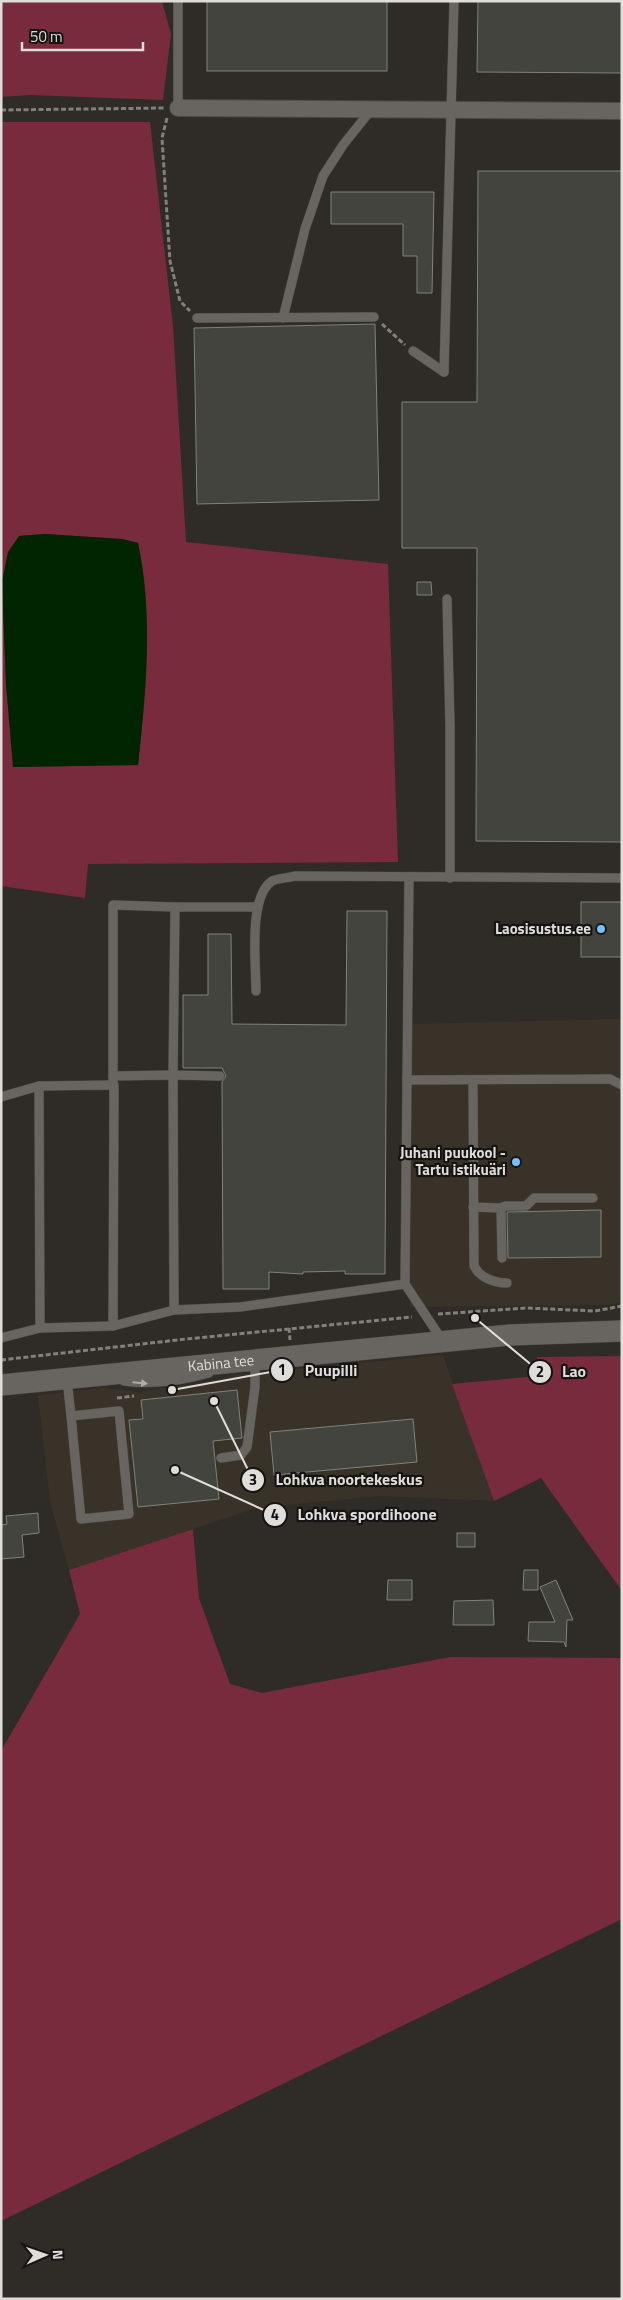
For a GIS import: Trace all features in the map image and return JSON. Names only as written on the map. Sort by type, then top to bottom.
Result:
[{"type":"street","points":[[178,108],[452,111],[622,110]]},
{"type":"street","name":"Kabina tee","points":[[1,1385],[510,1335],[622,1331]]},
{"type":"lane","points":[[178,1],[178,108]]},
{"type":"lane","points":[[413,351],[444,372],[454,1]]},
{"type":"lane","points":[[283,318],[305,229],[323,176],[343,145],[371,110]]},
{"type":"lane","points":[[197,318],[374,317]]},
{"type":"lane","points":[[447,599],[450,727],[450,878]]},
{"type":"lane","points":[[256,991],[258,907],[261,895],[273,881],[295,876],[622,878]]},
{"type":"lane","points":[[409,877],[405,1284],[443,1341]]},
{"type":"lane","points":[[113,1326],[113,905],[258,907]]},
{"type":"lane","points":[[174,1310],[175,907]]},
{"type":"lane","points":[[1,1096],[40,1086],[174,1074],[220,1076]]},
{"type":"lane","points":[[407,1080],[610,1080],[622,1085]]},
{"type":"lane","points":[[473,1080],[473,1259],[476,1271],[490,1279],[507,1283]]},
{"type":"lane","points":[[40,1086],[40,1328]]},
{"type":"lane","points":[[473,1207],[502,1208],[526,1206],[534,1198],[593,1198]]},
{"type":"lane","points":[[502,1208],[502,1258]]},
{"type":"lane","points":[[1,1338],[40,1328],[113,1326],[174,1310],[240,1307],[405,1284]]},
{"type":"lane","points":[[221,1458],[242,1455],[247,1447],[255,1388],[255,1360]]},
{"type":"lane","points":[[67,1379],[81,1519],[129,1514],[119,1411],[71,1416]]},
{"type":"path","points":[[1,110],[178,108]]},
{"type":"path","points":[[178,108],[167,116],[162,138],[170,261],[180,301],[197,318]]},
{"type":"path","points":[[374,317],[413,351]]},
{"type":"path","points":[[1,1360],[261,1331],[427,1315],[526,1308],[595,1311],[622,1306]]},
{"type":"shaded area","points":[[1,1],[162,1],[171,34],[163,100],[30,95],[1,97]]},
{"type":"shaded area","points":[[1,122],[150,122],[173,326],[186,542],[388,564],[398,862],[88,864],[85,898],[1,886]],"holes":[[[45,534],[122,539],[138,543],[146,598],[146,681],[138,765],[14,767],[6,684],[2,581],[19,536]]]},
{"type":"shaded area","points":[[45,534],[122,539],[138,543],[143,570],[147,654],[138,765],[13,767],[6,684],[2,581],[8,552],[19,536]]},
{"type":"shaded area","name":"Juhani puukool - Tartu istikuäri","points":[[622,1019],[622,1301],[615,1304],[599,1305],[410,1307],[412,1024]]},
{"type":"shaded area","points":[[443,1355],[494,1501],[380,1496],[256,1508],[69,1570],[50,1502],[38,1395],[103,1388],[139,1392],[221,1379],[233,1375]]},
{"type":"shaded area","points":[[622,1356],[622,1591],[541,1478],[494,1501],[452,1384],[537,1376],[537,1357]]},
{"type":"shaded area","points":[[193,1529],[199,1598],[230,1684],[262,1693],[450,1657],[622,1658],[622,1919],[1,2221],[1,1751],[80,1614],[69,1570]]},
{"type":"building","points":[[207,1],[387,1],[387,71],[207,71]]},
{"type":"building","points":[[478,1],[622,1],[622,73],[477,72]]},
{"type":"building","points":[[478,171],[622,171],[622,842],[476,841],[477,548],[402,548],[402,402],[477,402]]},
{"type":"building","points":[[331,192],[434,192],[432,293],[417,293],[417,256],[403,256],[403,224],[331,224]]},
{"type":"building","points":[[375,324],[379,500],[197,504],[194,328]]},
{"type":"building","points":[[417,582],[431,582],[432,595],[417,595]]},
{"type":"building","name":"Laosisustus.ee","points":[[581,902],[622,902],[622,957],[581,957]]},
{"type":"building","points":[[347,911],[387,911],[385,1274],[345,1274],[345,1271],[303,1272],[303,1274],[269,1272],[269,1289],[223,1289],[222,1082],[226,1076],[222,1068],[183,1068],[183,995],[208,995],[208,934],[231,934],[232,1024],[346,1025]]},
{"type":"building","points":[[601,1210],[601,1257],[508,1258],[507,1212]]},
{"type":"building","points":[[237,1390],[242,1438],[213,1441],[219,1499],[138,1507],[129,1420],[143,1419],[141,1400]]},
{"type":"building","points":[[413,1419],[417,1462],[274,1475],[270,1432]]},
{"type":"building","points":[[38,1513],[39,1533],[22,1535],[24,1557],[1,1559],[1,1525],[7,1524],[6,1516]]},
{"type":"building","points":[[457,1533],[475,1533],[475,1547],[457,1547]]},
{"type":"building","points":[[524,1570],[538,1570],[538,1590],[523,1590]]},
{"type":"building","points":[[388,1580],[412,1580],[412,1600],[387,1600]]},
{"type":"building","points":[[556,1580],[573,1620],[567,1620],[566,1647],[564,1642],[528,1641],[529,1622],[555,1622],[540,1587]]},
{"type":"building","points":[[493,1600],[494,1625],[453,1625],[454,1601]]},
{"type":"place","name":"Laosisustus.ee","points":[[601,929]]},
{"type":"place","name":"Juhani puukool - Tartu istikuäri","points":[[516,1162]]},
{"type":"place","name":"Lao","points":[[475,1318]]},
{"type":"place","name":"Puupilli","points":[[172,1390]]},
{"type":"place","name":"Lohkva noortekeskus","points":[[214,1401]]},
{"type":"place","name":"Lohkva spordihoone","points":[[175,1470]]}]
